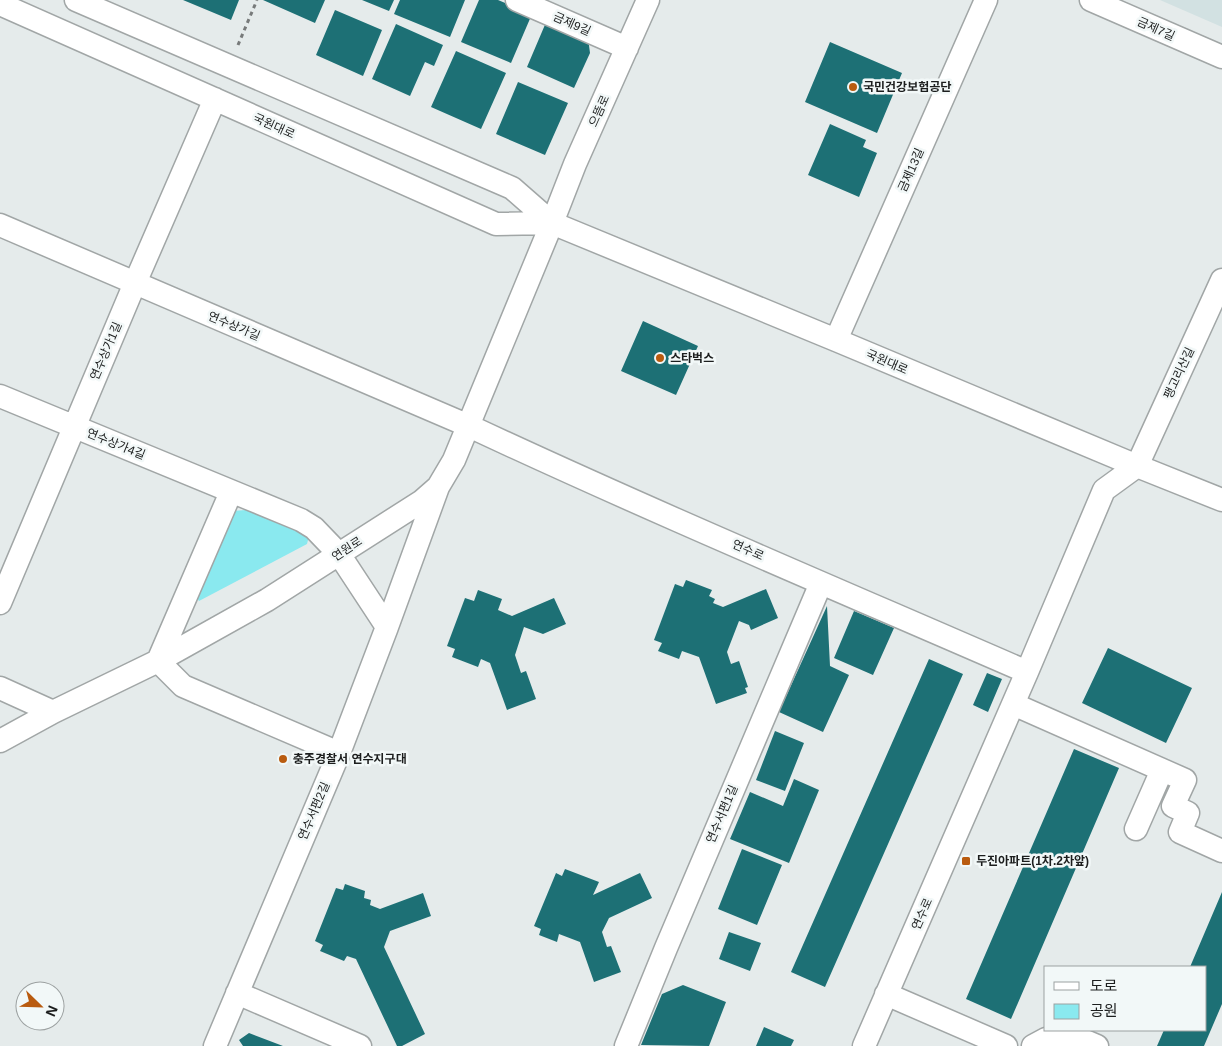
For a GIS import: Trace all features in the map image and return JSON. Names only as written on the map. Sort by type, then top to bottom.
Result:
[{"type":"street","name":"국원대로","points":[[76,0],[512,188],[552,224],[1222,500]]},
{"type":"street","name":"금제9길","points":[[517,0],[627,48]]},
{"type":"street","name":"으뜸로","points":[[552,224],[575,164],[648,0]]},
{"type":"street","name":"금제13길","points":[[836,340],[986,0]]},
{"type":"street","name":"금제7길","points":[[1091,0],[1221,54]]},
{"type":"street","name":"국원대로","points":[[0,4],[496,224],[552,224]]},
{"type":"street","name":"연수상가1길","points":[[0,603],[214,99]]},
{"type":"street","name":"연원로","points":[[0,741],[53,712],[158,661],[267,600],[422,500],[438,487],[454,460],[469,426],[552,224]]},
{"type":"street","name":"연수상가길","points":[[0,225],[469,426]]},
{"type":"street","name":"팽고리산길","points":[[1137,466],[1222,280]]},
{"type":"street","name":"연수상가4길","points":[[0,396],[301,520],[314,528],[339,554]]},
{"type":"street","name":"연수로","points":[[469,426],[821,583],[1028,672]]},
{"type":"street","name":"연수로","points":[[864,1046],[1028,672],[1104,490],[1137,466]]},
{"type":"street","name":"연수서편2길","points":[[215,1046],[338,753],[387,627],[438,487]]},
{"type":"street","points":[[231,492],[158,661],[184,686],[338,753]]},
{"type":"street","points":[[339,554],[387,627]]},
{"type":"street","name":"연수서편1길","points":[[626,1046],[821,583]]},
{"type":"street","points":[[0,688],[53,712]]},
{"type":"street","points":[[1013,704],[1185,780],[1174,806],[1188,813],[1180,832],[1222,851]]},
{"type":"street","points":[[1136,829],[1162,770]]},
{"type":"street","points":[[238,993],[360,1046]]},
{"type":"street","points":[[886,994],[1006,1046]]},
{"type":"street","points":[[1032,1046],[1046,1039],[1069,1034],[1097,1046]]},
{"type":"path","points":[[229,65],[257,0]]},
{"type":"shaded area","points":[[1160,0],[1222,0],[1222,27]]},
{"type":"green space","points":[[246,510],[309,536],[307,544],[199,601],[195,595],[232,511]]},
{"type":"building","points":[[183,0],[239,0],[231,20]]},
{"type":"building","points":[[263,0],[325,0],[315,23]]},
{"type":"building","points":[[362,0],[394,0],[389,11]]},
{"type":"building","points":[[400,0],[465,0],[450,37],[394,14]]},
{"type":"building","points":[[479,0],[498,0],[532,14],[511,63],[461,42]]},
{"type":"building","points":[[335,10],[382,30],[363,76],[316,55]]},
{"type":"building","points":[[547,20],[588,38],[590,53],[574,88],[527,67]]},
{"type":"building","points":[[396,24],[443,45],[434,66],[425,62],[410,96],[372,79]]},
{"type":"building","name":"국민건강보험공단","points":[[830,42],[902,73],[877,133],[805,102]]},
{"type":"building","points":[[456,51],[506,73],[481,129],[431,107]]},
{"type":"building","points":[[518,82],[568,103],[545,155],[496,134]]},
{"type":"building","points":[[830,124],[866,140],[863,147],[877,153],[859,197],[808,175]]},
{"type":"building","name":"스타벅스","points":[[643,321],[698,346],[676,395],[621,371]]},
{"type":"building","points":[[686,580],[712,590],[709,596],[715,599],[713,603],[723,607],[766,589],[778,618],[751,630],[749,625],[739,621],[727,652],[731,664],[739,661],[748,687],[745,688],[747,693],[716,704],[699,657],[682,651],[679,659],[658,651],[662,643],[654,640],[675,584],[683,587]]},
{"type":"building","points":[[478,590],[502,599],[498,610],[512,616],[554,598],[566,624],[543,634],[524,627],[515,655],[521,673],[526,671],[536,699],[507,710],[490,663],[481,659],[478,667],[452,657],[455,649],[447,646],[465,598],[474,601]]},
{"type":"building","points":[[827,606],[830,666],[849,675],[823,732],[779,712]]},
{"type":"building","points":[[854,611],[894,628],[873,675],[834,658]]},
{"type":"building","points":[[1108,648],[1192,688],[1166,743],[1082,703]]},
{"type":"building","points":[[929,659],[963,674],[825,987],[791,972]]},
{"type":"building","points":[[987,673],[1002,679],[988,712],[973,705]]},
{"type":"building","points":[[775,731],[804,743],[785,791],[756,780]]},
{"type":"building","points":[[1074,749],[1119,768],[1011,1019],[966,999]]},
{"type":"building","points":[[794,779],[819,790],[789,863],[730,839],[750,792],[783,806]]},
{"type":"building","points":[[742,849],[782,865],[757,925],[718,909]]},
{"type":"building","points":[[565,869],[599,882],[593,895],[640,873],[652,898],[609,918],[602,932],[607,947],[611,946],[621,972],[594,982],[580,942],[559,934],[557,942],[539,935],[541,929],[534,926],[556,873],[562,876]]},
{"type":"building","points":[[345,884],[365,891],[364,898],[371,900],[370,905],[380,909],[423,893],[431,916],[390,931],[384,947],[425,1034],[402,1046],[397,1046],[356,959],[347,956],[344,961],[320,951],[323,945],[315,941],[336,888],[343,890]]},
{"type":"building","points":[[1222,892],[1222,1004],[1204,1046],[1157,1046],[1164,1031],[1207,1031],[1207,966],[1190,966]]},
{"type":"building","points":[[729,932],[761,943],[750,971],[719,959]]},
{"type":"building","points":[[683,985],[726,1002],[709,1046],[641,1045],[662,994]]},
{"type":"building","points":[[764,1027],[794,1040],[791,1046],[756,1046]]},
{"type":"building","points":[[249,1033],[283,1046],[243,1046],[239,1040]]},
{"type":"place","name":"국민건강보험공단","points":[[853,87]]},
{"type":"place","name":"스타벅스","points":[[660,358]]},
{"type":"place","name":"충주경찰서 연수지구대","points":[[283,759]]},
{"type":"place","name":"두진아파트(1차.2차앞)","points":[[966,861]]}]
